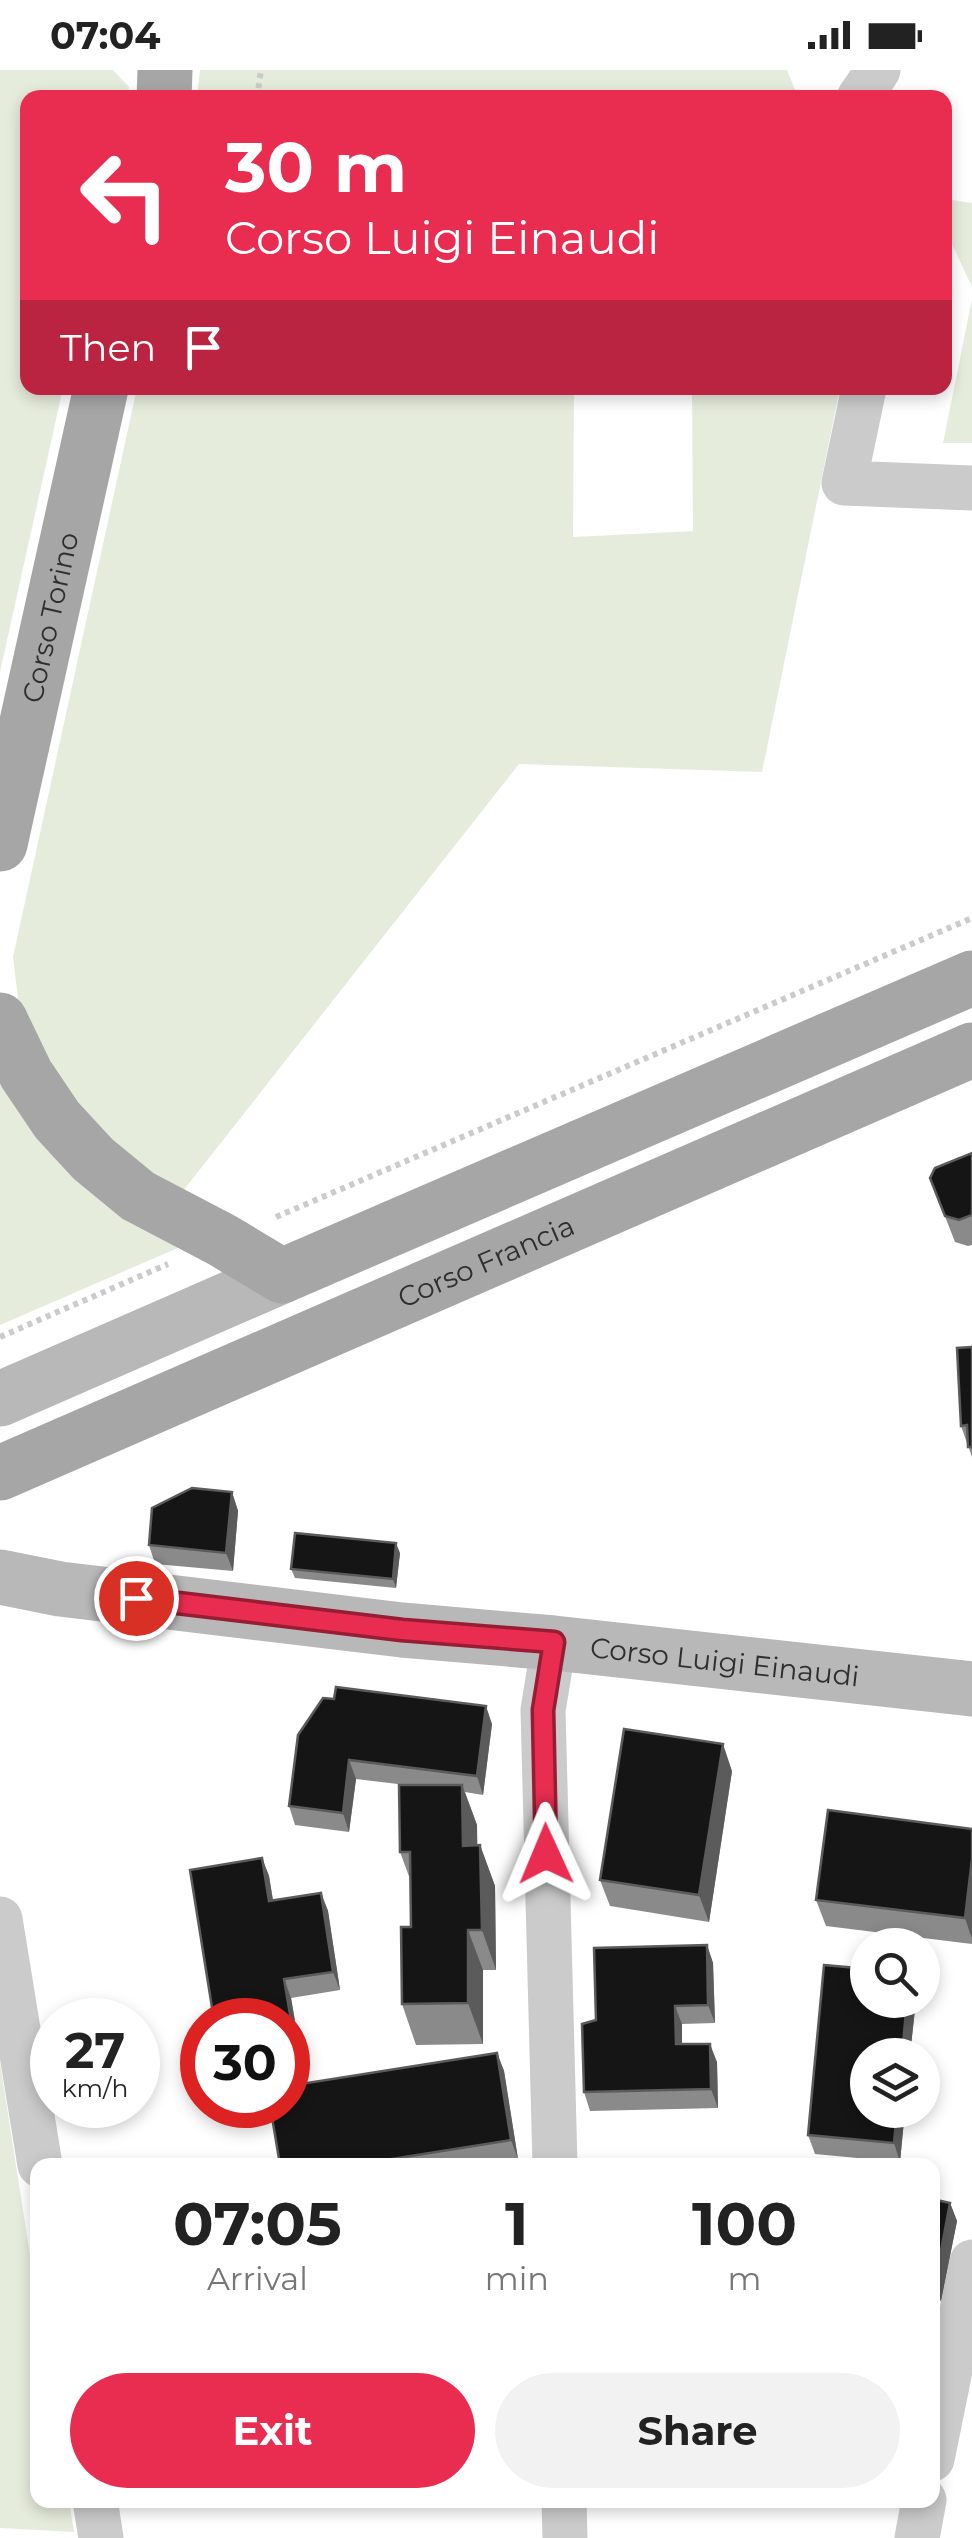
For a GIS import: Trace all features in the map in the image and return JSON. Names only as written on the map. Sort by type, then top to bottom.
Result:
[{"type":"main road","name":"Corso Torino","points":[[0,844],[99,395]]},
{"type":"main road","points":[[0,1399],[972,978]]},
{"type":"main road","points":[[0,1020],[26,1074],[57,1120],[93,1159],[138,1196],[282,1276]]},
{"type":"main road","name":"Corso Francia","points":[[0,1473],[972,1050]]},
{"type":"main road","name":"Corso Luigi Einaudi","points":[[0,1578],[402,1630],[554,1642],[972,1690]]},
{"type":"street","points":[[863,395],[844,483],[972,488]]},
{"type":"street","points":[[554,1642],[543,1710],[555,2158]]},
{"type":"street","points":[[0,1919],[39,2158]]},
{"type":"street","points":[[940,2420],[972,2262]]},
{"type":"street","points":[[96,2508],[101,2538]]},
{"type":"street","points":[[564,2508],[565,2538]]},
{"type":"street","points":[[917,2538],[923,2508]]},
{"type":"path","points":[[0,1337],[972,918]]},
{"type":"green space","points":[[0,70],[113,70],[128,90],[20,90],[20,395],[61,395],[0,672]]},
{"type":"green space","points":[[200,70],[787,70],[795,90],[198,90]]},
{"type":"green space","points":[[952,200],[972,203],[972,287],[952,244]]},
{"type":"green space","points":[[972,299],[972,443],[943,443]]},
{"type":"green space","points":[[135,395],[574,395],[573,537],[693,531],[692,395],[839,395],[762,772],[519,764],[179,1196],[92,1126],[36,1043],[18,998],[13,957]]},
{"type":"green space","points":[[0,1045],[194,1241],[0,1325]]},
{"type":"green space","points":[[0,2062],[30,2255],[30,2508],[70,2508],[74,2532],[0,2528]]},
{"type":"building","points":[[972,1153],[972,1215],[959,1220],[945,1216],[930,1178],[935,1168]]},
{"type":"building","points":[[972,1347],[972,1447],[968,1447],[967,1425],[961,1426],[957,1348]]},
{"type":"building","points":[[192,1488],[232,1492],[226,1553],[149,1545],[152,1508]]},
{"type":"building","points":[[295,1533],[396,1543],[393,1579],[291,1569]]},
{"type":"building","points":[[336,1687],[486,1706],[477,1776],[349,1760],[343,1813],[289,1806],[298,1735],[323,1698],[334,1699]]},
{"type":"building","points":[[624,1729],[723,1744],[699,1895],[600,1880]]},
{"type":"building","points":[[399,1785],[462,1785],[463,1846],[480,1845],[482,1930],[468,1930],[468,2003],[402,2004],[401,1927],[411,1927],[410,1852],[400,1852]]},
{"type":"building","points":[[828,1810],[972,1829],[965,1918],[816,1900]]},
{"type":"building","points":[[262,1858],[269,1901],[321,1893],[333,1972],[284,1979],[287,1998],[210,1998],[190,1870]]},
{"type":"building","points":[[707,1945],[708,2005],[675,2006],[676,2044],[710,2044],[711,2089],[584,2092],[582,2024],[596,2020],[594,1948]]},
{"type":"building","points":[[824,1965],[850,1967],[850,2018],[905,2018],[904,2038],[850,2038],[850,2128],[895,2128],[894,2143],[808,2135]]},
{"type":"building","points":[[497,2053],[511,2140],[398,2158],[279,2158],[274,2128],[310,2128],[310,2083]]},
{"type":"building","points":[[940,2201],[950,2203],[940,2256]]},
{"type":"route","points":[[136,1598],[402,1630],[554,1642],[543,1710],[546,1854]]}]
